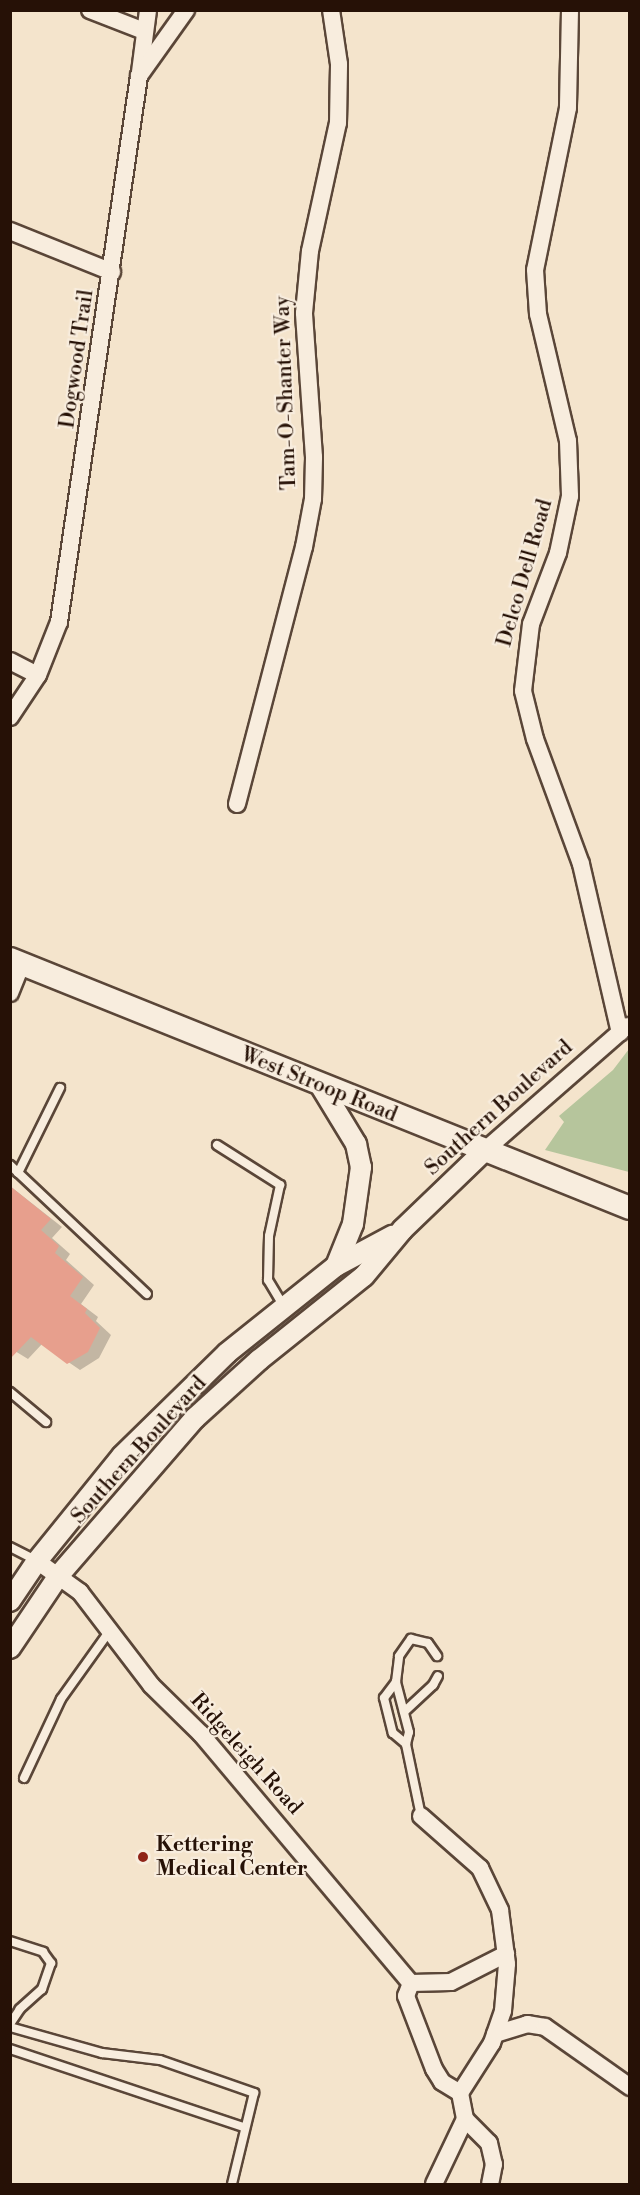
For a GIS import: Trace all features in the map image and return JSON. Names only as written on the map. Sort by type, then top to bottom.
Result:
[{"type":"main road","name":"West Stroop Road","points":[[16,961],[322,1088],[630,1208]]},
{"type":"street","points":[[90,10],[144,31]]},
{"type":"street","points":[[139,76],[148,10]]},
{"type":"street","name":"Dogwood Trail","points":[[10,717],[38,675],[59,622],[139,76],[186,10]]},
{"type":"street","name":"Tam-O-Shanter Way","points":[[237,804],[311,509],[314,457],[304,313],[310,251],[338,123],[339,64],[331,10]]},
{"type":"street","name":"Delco Dell Road","points":[[570,10],[568,108],[538,246],[535,282],[538,314],[568,441],[570,496],[558,554],[531,624],[523,691],[535,739],[581,864],[625,1028]]},
{"type":"street","points":[[10,231],[112,272]]},
{"type":"street","points":[[10,661],[38,675]]},
{"type":"street","points":[[10,993],[16,961]]},
{"type":"street","name":"Southern Boulevard","points":[[10,1648],[59,1575],[195,1418],[259,1360],[364,1276],[402,1230],[483,1152],[625,1028]]},
{"type":"street","points":[[322,1088],[356,1144],[361,1167],[353,1224],[336,1266]]},
{"type":"street","name":"Southern Boulevard","points":[[10,1601],[37,1561],[122,1456],[227,1353],[336,1266],[402,1230]]},
{"type":"street","name":"Ridgeleigh Road","points":[[37,1561],[80,1592],[108,1633],[316,1866],[411,1983]]},
{"type":"street","points":[[421,1816],[480,1868],[492,1888],[500,1910],[506,1954],[506,1994],[495,2034],[460,2093],[465,2120],[489,2144],[494,2164],[490,2184]]},
{"type":"street","points":[[460,2093],[442,2082],[434,2068],[406,1996],[411,1983],[451,1982],[506,1954]]},
{"type":"street","points":[[495,2034],[526,2024],[545,2027],[630,2087]]},
{"type":"street","points":[[434,2184],[465,2120]]},
{"type":"lane","points":[[18,1173],[60,1088]]},
{"type":"lane","points":[[217,1144],[280,1185],[269,1236],[268,1280],[284,1307]]},
{"type":"lane","points":[[10,1165],[147,1294]]},
{"type":"lane","points":[[10,1392],[46,1422]]},
{"type":"lane","points":[[10,1547],[37,1561]]},
{"type":"lane","points":[[24,1778],[61,1700],[108,1633]]},
{"type":"lane","points":[[421,1816],[406,1744],[409,1732],[396,1682],[399,1656],[411,1640],[428,1643],[437,1656]]},
{"type":"lane","points":[[404,1712],[433,1685],[438,1676]]},
{"type":"lane","points":[[396,1682],[384,1698],[393,1733],[406,1744]]},
{"type":"lane","points":[[10,1941],[44,1952],[51,1963],[42,1989],[20,2009],[10,2026],[102,2053],[160,2060],[254,2093],[243,2127],[232,2184]]},
{"type":"lane","points":[[10,2049],[243,2127]]},
{"type":"green space","points":[[629,1049],[629,1172],[545,1150],[564,1122],[559,1116],[613,1070]]},
{"type":"building","points":[[10,1186],[51,1219],[41,1230],[59,1246],[55,1253],[83,1277],[70,1296],[87,1309],[85,1313],[100,1328],[88,1352],[67,1364],[31,1337],[10,1359]]},
{"type":"place","name":"Kettering Medical Center","points":[[143,1857]]}]
